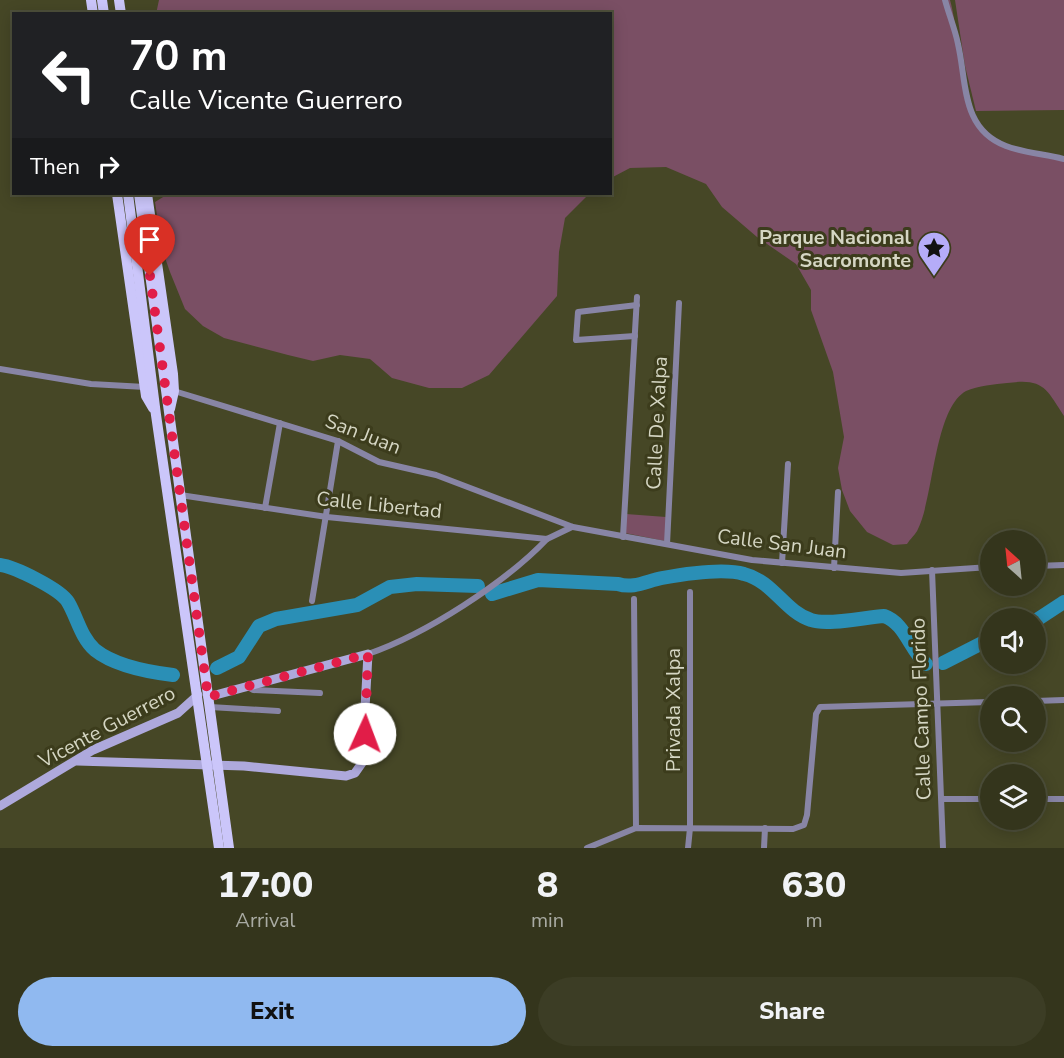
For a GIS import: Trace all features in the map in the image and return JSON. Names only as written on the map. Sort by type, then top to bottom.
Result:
[{"type":"main road","points":[[117,195],[146,396],[156,415]]},
{"type":"main road","points":[[129,195],[136,209],[180,495],[206,700],[219,848]]},
{"type":"main road","points":[[139,195],[136,209],[156,415],[206,700],[229,848]]},
{"type":"main road","points":[[147,195],[174,391],[168,415]]},
{"type":"street","points":[[945,0],[958,44],[969,111],[976,125],[986,135],[1006,146],[1064,159]]},
{"type":"street","points":[[623,537],[637,297]]},
{"type":"street","name":"Calle De Xalpa","points":[[667,544],[679,303]]},
{"type":"street","points":[[635,336],[576,340],[578,312],[637,305]]},
{"type":"street","points":[[0,369],[90,384],[145,387]]},
{"type":"street","name":"San Juan","points":[[174,391],[338,441],[379,462],[436,475],[573,527]]},
{"type":"street","points":[[265,508],[280,423]]},
{"type":"street","points":[[312,601],[338,441]]},
{"type":"street","points":[[782,563],[788,464]]},
{"type":"street","points":[[834,568],[838,492]]},
{"type":"street","name":"Calle Libertad","points":[[180,495],[327,517],[547,539]]},
{"type":"street","points":[[206,700],[391,646],[451,612],[517,567],[547,539],[573,527]]},
{"type":"street","name":"Calle San Juan","points":[[573,527],[752,561],[901,573],[980,568]]},
{"type":"street","points":[[1046,566],[1064,565]]},
{"type":"street","name":"Calle Campo Florido","points":[[932,570],[943,848]]},
{"type":"street","name":"Privada Xalpa","points":[[688,848],[690,828],[690,592]]},
{"type":"street","points":[[634,599],[636,828]]},
{"type":"street","points":[[76,761],[244,766],[345,776],[355,773],[362,763],[364,754],[368,654]]},
{"type":"street","points":[[248,687],[253,690],[320,693]]},
{"type":"street","points":[[206,700],[278,711]]},
{"type":"street","name":"Vicente Guerrero","points":[[0,806],[93,750],[206,700]]},
{"type":"street","points":[[1046,701],[1064,700]]},
{"type":"street","points":[[588,848],[636,828],[793,829],[804,825],[818,708],[980,702]]},
{"type":"street","points":[[942,800],[980,799]]},
{"type":"street","points":[[1046,799],[1064,799]]},
{"type":"street","points":[[764,848],[765,828]]},
{"type":"shaded area","name":"Parque Nacional Sacromonte","points":[[159,0],[950,0],[968,99],[986,132],[1008,145],[1064,159],[1064,416],[1048,392],[1029,382],[1002,383],[966,391],[955,401],[947,416],[918,529],[907,544],[893,545],[867,532],[850,511],[842,490],[838,468],[844,437],[833,372],[811,310],[811,290],[796,264],[757,237],[722,207],[706,184],[666,167],[630,168],[612,177],[612,12],[156,12]]},
{"type":"shaded area","points":[[955,0],[1064,0],[1064,110],[976,111],[965,66]]},
{"type":"shaded area","points":[[166,195],[588,195],[565,218],[559,252],[557,296],[489,375],[462,388],[429,388],[392,378],[370,359],[340,355],[313,361],[224,338],[203,326],[185,309],[170,272],[162,249],[155,202]]},
{"type":"shaded area","points":[[626,514],[666,517],[665,541],[625,533]]},
{"type":"waterway","points":[[0,565],[37,579],[63,597],[68,602],[86,640],[103,656],[132,667],[173,675]]},
{"type":"waterway","points":[[492,594],[538,580],[629,586],[692,573],[736,572],[763,583],[794,610],[811,620],[836,622],[884,616],[891,619],[926,664]]},
{"type":"waterway","points":[[217,668],[239,657],[259,626],[276,619],[357,605],[390,587],[417,584],[478,586]]},
{"type":"waterway","points":[[1046,614],[1064,602]]},
{"type":"waterway","points":[[943,663],[980,644]]},
{"type":"place","name":"Parque Nacional Sacromonte","points":[[934,277]]},
{"type":"route","points":[[150,276],[208,697],[368,654],[365,734]]}]
